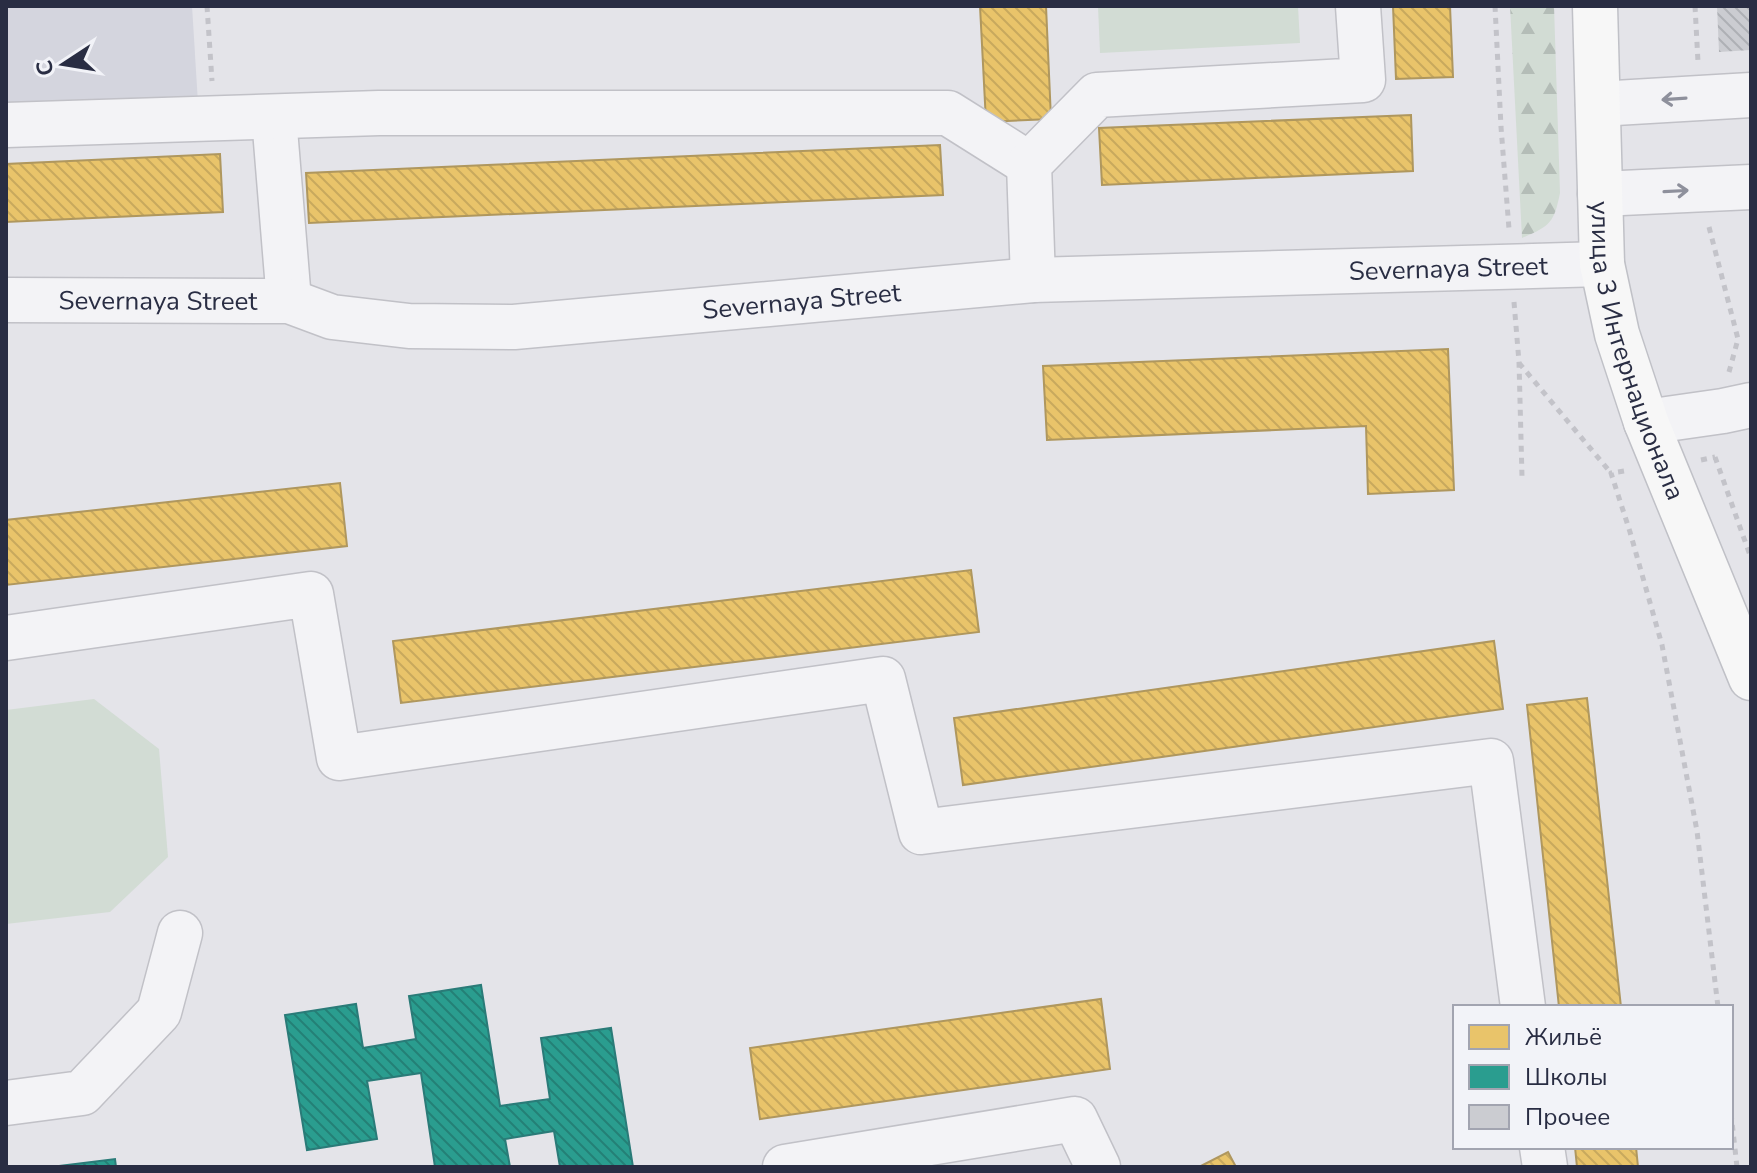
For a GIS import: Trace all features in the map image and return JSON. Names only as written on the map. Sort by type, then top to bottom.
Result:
[{"type":"main road","name":"улица 3 Интернационала","points":[[1595,6],[1602,264],[1617,334],[1646,422],[1751,678]]},
{"type":"street","points":[[1033,280],[1029,164],[1097,95],[1363,80],[1358,6]]},
{"type":"street","points":[[1598,104],[1751,95]]},
{"type":"street","points":[[6,125],[379,113],[948,113],[1029,164]]},
{"type":"street","points":[[274,117],[289,301]]},
{"type":"street","points":[[1600,194],[1751,187]]},
{"type":"street","name":"Severnaya Street","points":[[6,300],[289,301],[332,317],[409,326],[514,327],[1033,280],[1602,264]]},
{"type":"street","points":[[1646,422],[1737,408]]},
{"type":"street","points":[[6,638],[311,594],[339,758],[883,679],[921,832],[1491,761],[1523,1005]]},
{"type":"street","points":[[6,1103],[82,1093],[159,1012],[180,933]]},
{"type":"street","points":[[785,1167],[1075,1119],[1098,1167]]},
{"type":"path","points":[[207,6],[215,118]]},
{"type":"path","points":[[1495,6],[1501,127]]},
{"type":"path","points":[[1695,6],[1699,98]]},
{"type":"path","points":[[1703,189],[1704,210],[1738,339],[1729,372],[1737,408]]},
{"type":"path","points":[[1519,362],[1611,473],[1630,532],[1662,645],[1697,831],[1718,1005]]},
{"type":"path","points":[[1611,473],[1715,457],[1751,558]]},
{"type":"path","points":[[1733,1131],[1737,1167]]},
{"type":"shaded area","points":[[6,6],[192,6],[198,103],[6,111]]},
{"type":"green space","points":[[1098,6],[1298,6],[1300,43],[1100,53]]},
{"type":"green space","points":[[1510,6],[1554,6],[1560,193],[1549,222],[1522,238]]},
{"type":"green space","points":[[94,699],[159,749],[168,857],[110,912],[6,924],[6,710]]},
{"type":"building: Жильё","points":[[980,6],[1046,6],[1051,119],[986,122]]},
{"type":"building: Жильё","points":[[1393,6],[1450,6],[1453,77],[1396,79]]},
{"type":"building: Жильё","points":[[1411,115],[1413,171],[1102,185],[1099,128]]},
{"type":"building: Жильё","points":[[940,145],[943,195],[309,223],[306,173]]},
{"type":"building: Жильё","points":[[220,154],[223,212],[6,222],[6,164]]},
{"type":"building: Жильё","points":[[1448,349],[1454,490],[1368,494],[1366,426],[1047,440],[1043,366]]},
{"type":"building: Жильё","points":[[340,483],[347,546],[6,585],[6,520]]},
{"type":"building: Жильё","points":[[971,570],[979,632],[401,703],[393,641]]},
{"type":"building: Жильё","points":[[1494,641],[1503,709],[963,785],[954,718]]},
{"type":"building: Жильё","points":[[1587,698],[1621,1005],[1559,1005],[1527,705]]},
{"type":"building: Жильё","points":[[1101,999],[1110,1069],[760,1119],[750,1048]]},
{"type":"building: Жильё","points":[[1575,1149],[1636,1149],[1638,1167],[1577,1167]]},
{"type":"building: Жильё","points":[[1228,1152],[1236,1167],[1199,1167]]},
{"type":"building: Школы","points":[[481,985],[500,1106],[550,1099],[541,1038],[611,1028],[633,1167],[560,1167],[554,1131],[505,1139],[510,1167],[435,1167],[421,1073],[367,1081],[377,1139],[307,1150],[285,1015],[356,1004],[363,1048],[416,1039],[409,996]]},
{"type":"building: Школы","points":[[115,1159],[116,1167],[51,1167]]},
{"type":"building: Прочее","points":[[1717,6],[1751,6],[1751,50],[1719,52]]}]
